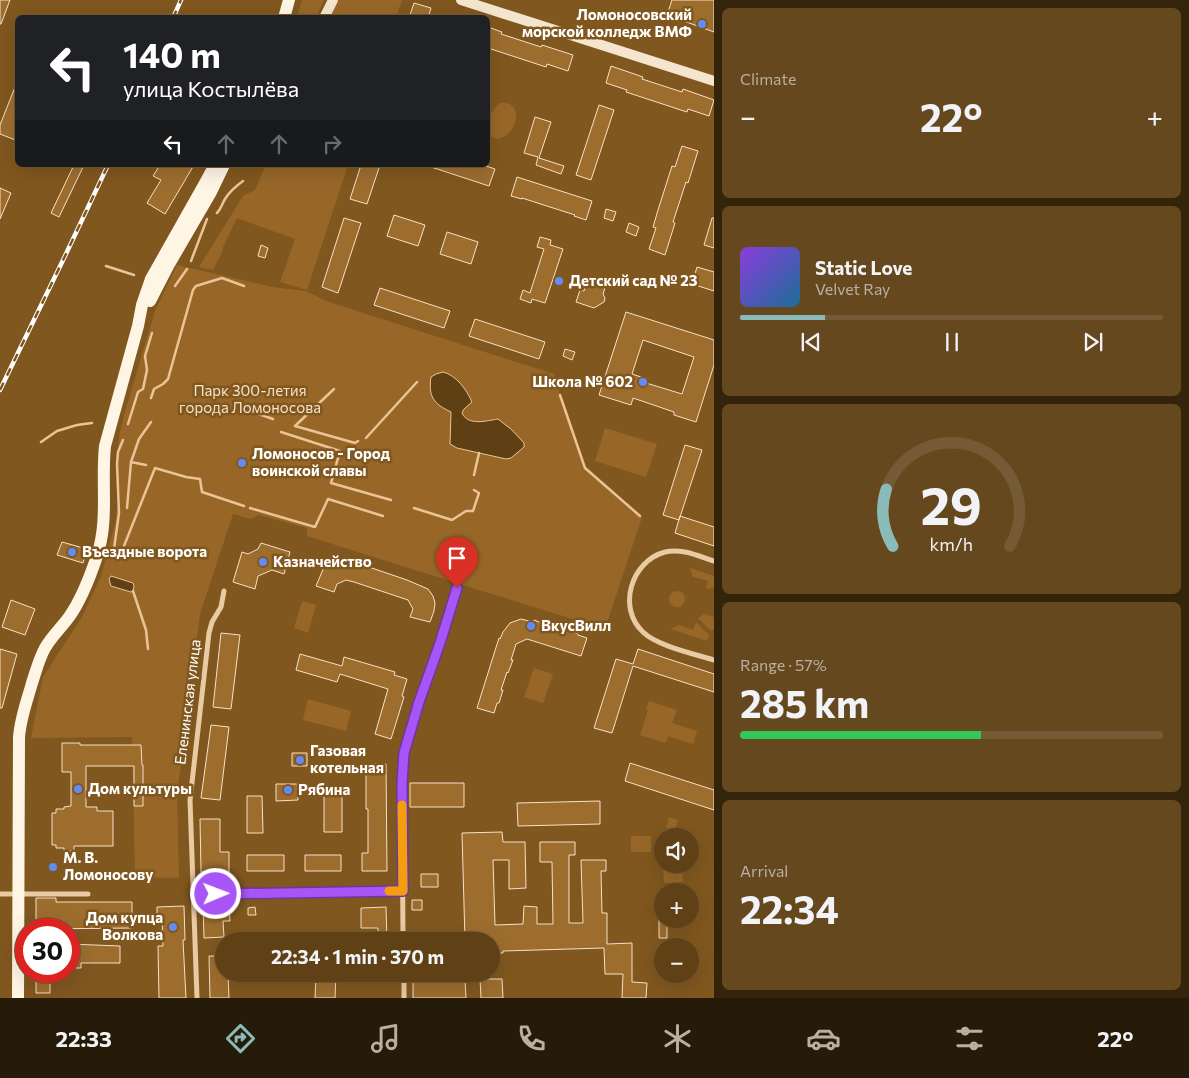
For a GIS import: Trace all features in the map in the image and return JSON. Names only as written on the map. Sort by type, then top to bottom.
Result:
[{"type":"main road","points":[[285,15],[289,0]]},
{"type":"main road","points":[[326,15],[333,0]]},
{"type":"main road","points":[[461,0],[714,82]]},
{"type":"main road","points":[[18,998],[19,738],[23,713],[41,656],[69,618],[87,583],[98,555],[104,516],[103,464],[105,446],[138,326],[168,266],[211,192],[222,167]]},
{"type":"street","points":[[714,560],[683,552],[666,552],[651,559],[636,575],[629,604],[633,620],[648,637],[714,660]]},
{"type":"street","points":[[403,932],[402,783],[404,753],[457,588]]},
{"type":"street","name":"Еленинская улица","points":[[197,998],[190,800],[209,633],[212,622],[221,607],[224,591]]},
{"type":"street","points":[[192,894],[403,891]]},
{"type":"street","points":[[0,894],[88,894]]},
{"type":"street","points":[[404,982],[404,998]]},
{"type":"green space","points":[[302,0],[324,0],[317,15],[298,15]]},
{"type":"green space","points":[[339,0],[402,0],[397,15],[331,15]]},
{"type":"green space","points":[[500,103],[508,104],[516,112],[514,125],[510,131],[498,139],[490,135],[490,118]]},
{"type":"green space","points":[[265,167],[347,167],[307,290],[280,282],[295,239],[237,218],[213,270],[199,267],[243,196],[255,190]]},
{"type":"green space","name":"Парк 300-летия города Ломоносова","points":[[177,265],[272,287],[306,291],[329,302],[554,374],[582,463],[642,517],[605,629],[307,536],[307,528],[259,515],[251,519],[233,514],[200,614],[177,795],[179,878],[135,877],[132,737],[31,738],[43,677],[82,617],[101,576],[114,528],[118,503],[117,460],[119,437],[124,415],[155,311]]},
{"type":"green space","points":[[605,428],[657,444],[646,477],[595,461]]},
{"type":"green space","points":[[690,568],[714,576],[714,588],[706,589],[708,581],[693,577]]},
{"type":"green space","points":[[677,591],[685,599],[677,607],[669,599]]},
{"type":"green space","points":[[302,601],[316,605],[308,633],[294,628]]},
{"type":"green space","points":[[704,614],[714,617],[714,629],[711,631],[698,618]]},
{"type":"green space","points":[[696,622],[709,635],[707,641],[671,629],[679,625],[693,630]]},
{"type":"green space","points":[[534,668],[553,674],[543,703],[524,697]]},
{"type":"green space","points":[[308,699],[351,711],[346,731],[303,720]]},
{"type":"green space","points":[[649,701],[677,710],[672,723],[697,731],[693,744],[668,736],[666,743],[640,735]]},
{"type":"green space","points":[[669,817],[678,820],[676,828],[666,828]]},
{"type":"green space","points":[[631,836],[651,836],[651,852],[631,852]]},
{"type":"green space","points":[[663,873],[682,873],[683,882],[664,883]]},
{"type":"shaded area","points":[[443,372],[457,380],[470,397],[472,402],[462,413],[468,420],[478,422],[498,419],[512,430],[524,443],[524,447],[511,458],[506,459],[457,448],[450,444],[451,412],[436,403],[430,390],[431,377]]},
{"type":"shaded area","points":[[111,576],[133,583],[133,591],[111,586],[109,579]]},
{"type":"building","points":[[0,0],[10,0],[1,24],[0,24]]},
{"type":"building","name":"Ломоносовский морской колледж ВМФ","points":[[672,0],[714,0],[714,32],[667,15]]},
{"type":"building","points":[[414,3],[431,8],[429,15],[410,15]]},
{"type":"building","points":[[490,28],[502,32],[501,34],[573,55],[568,71],[547,64],[546,67],[490,49]]},
{"type":"building","points":[[611,66],[643,77],[642,79],[682,92],[683,89],[714,100],[709,116],[688,109],[687,112],[626,92],[627,90],[606,83]]},
{"type":"building","points":[[15,87],[15,140],[0,134],[0,125]]},
{"type":"building","points":[[599,105],[614,110],[591,180],[576,175]]},
{"type":"building","points":[[535,117],[551,122],[539,158],[564,166],[561,174],[536,165],[538,157],[524,153]]},
{"type":"building","points":[[682,146],[698,151],[673,222],[675,223],[665,255],[649,249],[656,228],[653,227],[672,166],[675,167]]},
{"type":"building","points":[[73,167],[83,167],[59,217],[51,213]]},
{"type":"building","points":[[159,167],[193,167],[165,214],[147,203],[161,180],[153,176]]},
{"type":"building","points":[[360,167],[379,167],[367,204],[350,199]]},
{"type":"building","points":[[431,167],[489,167],[495,169],[489,186]]},
{"type":"building","points":[[517,177],[592,201],[586,220],[511,196]]},
{"type":"building","points":[[0,188],[11,193],[0,219]]},
{"type":"building","points":[[606,209],[616,212],[613,221],[604,218]]},
{"type":"building","points":[[394,215],[425,225],[418,246],[387,236]]},
{"type":"building","points":[[344,218],[361,223],[338,293],[322,287]]},
{"type":"building","points":[[712,218],[714,218],[714,248],[704,245]]},
{"type":"building","points":[[629,223],[639,227],[636,236],[626,232]]},
{"type":"building","points":[[447,232],[478,242],[471,264],[440,254]]},
{"type":"building","points":[[540,237],[551,240],[550,245],[563,249],[545,303],[532,299],[531,303],[520,299],[523,290],[530,293],[544,249],[537,247]]},
{"type":"building","points":[[261,245],[268,248],[265,258],[258,256]]},
{"type":"building","points":[[697,267],[714,272],[714,291],[692,284]]},
{"type":"building","points":[[591,281],[602,284],[601,287],[605,288],[603,294],[604,302],[594,308],[576,302],[580,290],[584,291],[586,283],[591,284]]},
{"type":"building","points":[[380,288],[450,311],[444,328],[374,305]]},
{"type":"building","points":[[626,312],[714,340],[714,365],[696,422],[674,415],[674,412],[633,398],[631,405],[599,395]],"holes":[[[643,340],[694,357],[682,394],[643,382],[644,378],[632,374]]]},
{"type":"building","points":[[475,319],[545,342],[539,359],[469,336]]},
{"type":"building","points":[[565,349],[575,352],[572,360],[563,356]]},
{"type":"building","points":[[685,445],[702,450],[679,520],[663,515]]},
{"type":"building","points":[[680,516],[714,527],[714,546],[675,533]]},
{"type":"building","name":"Въездные ворота","points":[[62,542],[87,549],[83,563],[57,555]]},
{"type":"building","name":"Казначейство","points":[[261,543],[290,552],[284,574],[272,570],[258,576],[255,589],[233,582],[242,552],[248,554],[258,549]]},
{"type":"building","points":[[337,559],[348,560],[428,589],[435,603],[430,622],[410,617],[413,609],[408,600],[354,582],[346,580],[337,584],[334,592],[316,586],[324,567]]},
{"type":"building","points":[[11,600],[35,609],[25,635],[2,627]]},
{"type":"building","points":[[521,619],[533,622],[534,620],[550,626],[550,624],[587,638],[581,656],[527,639],[516,644],[511,660],[513,660],[507,672],[499,703],[497,703],[494,713],[477,708],[499,638],[510,623]]},
{"type":"building","points":[[221,633],[240,635],[231,709],[213,707]]},
{"type":"building","points":[[0,649],[17,654],[2,708],[0,708]]},
{"type":"building","points":[[638,649],[714,674],[714,692],[633,666],[612,733],[594,728],[616,659],[633,664]]},
{"type":"building","points":[[300,654],[342,666],[344,657],[395,672],[394,675],[407,679],[402,696],[404,697],[391,739],[375,734],[388,689],[340,674],[337,682],[296,670]]},
{"type":"building","points":[[211,725],[229,727],[220,800],[201,798]]},
{"type":"building","name":"Дом культуры","points":[[62,743],[80,743],[80,745],[141,745],[143,806],[134,806],[134,766],[86,766],[86,807],[97,807],[97,811],[113,811],[113,846],[74,846],[74,851],[64,851],[64,848],[56,848],[56,845],[52,845],[52,813],[56,813],[56,809],[64,809],[64,807],[71,806],[71,772],[62,772]]},
{"type":"building","name":"Газовая котельная","points":[[292,753],[307,753],[307,766],[292,766]]},
{"type":"building","points":[[630,763],[714,790],[714,810],[625,781]]},
{"type":"building","points":[[366,764],[386,764],[387,871],[362,871],[362,853],[368,853]]},
{"type":"building","points":[[410,783],[464,783],[464,807],[410,807]]},
{"type":"building","points":[[276,784],[297,784],[298,800],[276,801]]},
{"type":"building","points":[[247,796],[262,796],[263,833],[247,833]]},
{"type":"building","points":[[324,796],[342,796],[342,832],[324,832]]},
{"type":"building","points":[[600,801],[600,824],[518,826],[517,803]]},
{"type":"building","points":[[200,819],[220,819],[220,852],[229,852],[229,872],[201,872]]},
{"type":"building","points":[[502,832],[503,842],[525,842],[526,888],[509,889],[509,860],[493,860],[495,925],[523,924],[524,906],[537,907],[537,924],[553,924],[552,862],[540,862],[540,842],[575,842],[575,855],[569,855],[569,923],[583,923],[581,860],[606,860],[606,871],[601,871],[602,913],[607,913],[607,944],[632,943],[632,982],[647,983],[646,998],[622,998],[623,974],[605,974],[604,948],[503,951],[503,953],[500,953],[500,932],[465,932],[462,833]]},
{"type":"building","points":[[247,855],[284,855],[284,871],[247,871]]},
{"type":"building","points":[[305,855],[341,855],[341,871],[305,871]]},
{"type":"building","points":[[421,874],[438,874],[438,887],[421,887]]},
{"type":"building","points":[[36,898],[56,898],[56,902],[132,902],[132,928],[80,929],[80,918],[36,918]]},
{"type":"building","points":[[412,900],[422,900],[422,910],[412,910]]},
{"type":"building","points":[[229,903],[230,921],[223,921],[224,932],[215,932],[215,937],[204,938],[203,905]]},
{"type":"building","points":[[184,906],[185,940],[183,940],[186,998],[159,998],[158,946],[163,946],[162,916],[157,916],[157,907]]},
{"type":"building","points":[[255,907],[256,915],[248,915],[248,908]]},
{"type":"building","points":[[386,907],[387,932],[378,932],[378,928],[361,928],[361,908]]},
{"type":"building","points":[[659,928],[667,928],[667,938],[659,938]]},
{"type":"building","points":[[80,944],[120,946],[120,963],[81,963],[81,968]]},
{"type":"building","points":[[209,956],[215,956],[215,982],[228,982],[229,998],[210,998]]},
{"type":"building","points":[[500,979],[502,979],[503,998],[481,998],[480,982],[500,982]]},
{"type":"building","points":[[316,982],[336,982],[335,998],[315,998]]},
{"type":"building","points":[[413,982],[465,982],[466,998],[413,998]]},
{"type":"building","points":[[36,983],[50,983],[50,993],[36,993]]},
{"type":"waterway","points":[[217,213],[229,194],[243,181]]},
{"type":"waterway","points":[[191,261],[207,219]]},
{"type":"waterway","points":[[106,266],[134,275]]},
{"type":"waterway","points":[[175,286],[187,269]]},
{"type":"waterway","points":[[151,398],[154,389],[168,379],[193,290],[196,286],[222,278],[244,286]]},
{"type":"waterway","points":[[128,424],[138,392],[143,389],[147,370],[145,356],[152,333]]},
{"type":"waterway","points":[[366,438],[417,382]]},
{"type":"waterway","points":[[295,426],[334,389]]},
{"type":"waterway","points":[[560,395],[585,468],[640,516]]},
{"type":"waterway","points":[[233,405],[273,419]]},
{"type":"waterway","points":[[127,508],[131,462],[139,439],[151,422]]},
{"type":"waterway","points":[[41,442],[57,431],[92,423]]},
{"type":"waterway","points":[[295,426],[355,443],[358,441]]},
{"type":"waterway","points":[[281,432],[340,451],[331,483],[391,500]]},
{"type":"waterway","points":[[114,549],[119,513],[117,464],[118,452],[123,440]]},
{"type":"waterway","points":[[474,475],[479,453]]},
{"type":"waterway","points":[[131,462],[146,465]]},
{"type":"waterway","points":[[124,546],[155,468],[200,479],[202,492],[244,506]]},
{"type":"waterway","points":[[414,508],[452,520],[466,511],[473,511],[479,493],[474,490]]},
{"type":"waterway","points":[[250,508],[315,527],[328,499],[383,516]]},
{"type":"waterway","points":[[133,591],[146,630],[148,649]]},
{"type":"railway","points":[[174,15],[181,0]]},
{"type":"railway","points":[[0,390],[107,167]]},
{"type":"slow traffic","points":[[389,891],[403,891],[402,805]]},
{"type":"place","name":"Ломоносовский морской колледж ВМФ","points":[[702,24]]},
{"type":"place","name":"Детский сад № 23","points":[[559,281]]},
{"type":"place","name":"Школа № 602","points":[[643,382]]},
{"type":"place","name":"Ломоносов - Город воинской славы","points":[[242,463]]},
{"type":"place","name":"Въездные ворота","points":[[72,552]]},
{"type":"place","name":"Казначейство","points":[[263,562]]},
{"type":"place","name":"ВкусВилл","points":[[531,626]]},
{"type":"place","name":"Газовая котельная","points":[[300,760]]},
{"type":"place","name":"Дом культуры","points":[[78,789]]},
{"type":"place","name":"Рябина","points":[[288,790]]},
{"type":"place","name":"М. В. Ломоносову","points":[[53,867]]},
{"type":"place","name":"Дом купца Волкова","points":[[173,927]]},
{"type":"route","points":[[216,894],[403,891],[402,783],[404,753],[457,588]]}]
